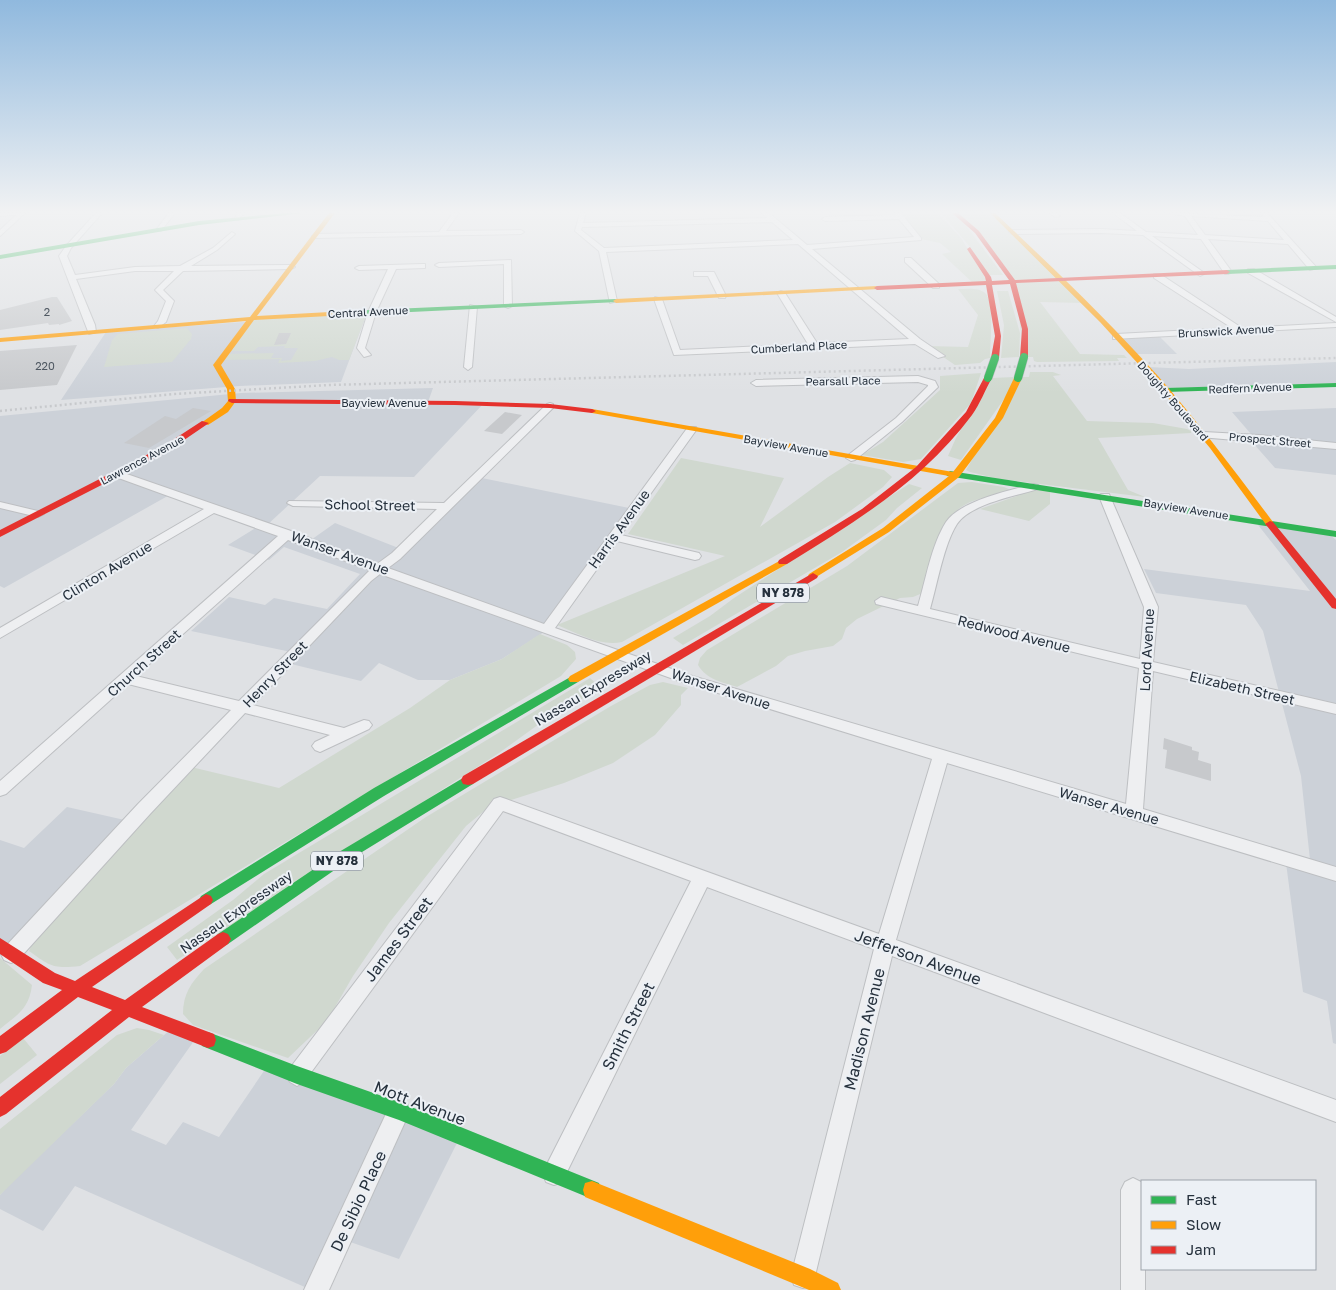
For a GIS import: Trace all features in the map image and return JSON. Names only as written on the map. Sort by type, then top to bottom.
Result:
[{"type":"main road","points":[[232,401],[231,389],[217,365],[286,273]]},
{"type":"main road","name":"Nassau Expressway","points":[[0,1046],[76,990],[237,879],[289,846],[388,786],[826,537],[871,507],[919,469],[969,413],[988,378],[996,358],[998,336],[986,273]]},
{"type":"main road","name":"Nassau Expressway","points":[[0,1108],[126,1009],[233,931],[344,856],[441,796],[863,545],[886,530],[956,475],[999,418],[1018,378],[1024,357],[1025,329],[1013,282],[1007,273]]},
{"type":"main road","name":"Doughty Boulevard","points":[[1055,273],[1165,390],[1204,435],[1269,523],[1336,606]]},
{"type":"main road","name":"Central Avenue","points":[[0,340],[252,318],[1211,273]]},
{"type":"main road","name":"Redfern Avenue","points":[[1165,390],[1336,385]]},
{"type":"main road","name":"Bayview Avenue","points":[[232,401],[550,406],[692,429],[851,458],[1104,496],[1336,534]]},
{"type":"main road","name":"Lawrence Avenue","points":[[0,534],[177,442],[225,410],[232,401]]},
{"type":"main road","name":"Mott Avenue","points":[[5,949],[49,978],[76,990],[297,1075],[399,1111],[803,1276],[831,1290]]},
{"type":"street","points":[[69,273],[91,325],[92,332]]},
{"type":"street","points":[[71,278],[105,273]]},
{"type":"street","points":[[158,326],[162,322],[170,301],[159,290],[178,273]]},
{"type":"street","points":[[367,355],[361,348],[372,312],[390,273]]},
{"type":"street","points":[[508,273],[508,306]]},
{"type":"street","points":[[607,273],[614,301]]},
{"type":"street","points":[[837,273],[917,340],[941,356]]},
{"type":"street","points":[[922,273],[936,286]]},
{"type":"street","points":[[1255,273],[1336,320]]},
{"type":"street","points":[[697,274],[711,274],[722,296]]},
{"type":"street","points":[[1157,276],[1240,330]]},
{"type":"street","points":[[781,293],[814,346]]},
{"type":"street","name":"Cumberland Place","points":[[658,299],[677,353],[917,340]]},
{"type":"street","points":[[468,367],[472,307]]},
{"type":"street","name":"Brunswick Avenue","points":[[1116,337],[1336,325]]},
{"type":"street","name":"Pearsall Place","points":[[756,383],[918,379],[929,381],[933,386],[896,422],[851,458]]},
{"type":"street","name":"Henry Street","points":[[5,949],[144,809],[367,578],[396,556],[550,406]]},
{"type":"street","name":"Harris Avenue","points":[[547,630],[692,429]]},
{"type":"street","name":"Prospect Street","points":[[1204,435],[1259,438],[1336,446]]},
{"type":"street","name":"Wanser Avenue","points":[[117,474],[656,668],[941,756],[1336,874]]},
{"type":"street","points":[[923,612],[942,544],[952,522],[962,513],[976,505],[1034,487]]},
{"type":"street","name":"Lord Avenue","points":[[1104,496],[1151,607],[1134,813]]},
{"type":"street","name":"School Street","points":[[293,504],[447,506]]},
{"type":"street","points":[[0,505],[38,514]]},
{"type":"street","name":"Clinton Avenue","points":[[0,634],[214,508]]},
{"type":"street","name":"Church Street","points":[[0,790],[127,679],[287,534]]},
{"type":"street","points":[[614,537],[695,556]]},
{"type":"street","name":"Redwood Avenue","points":[[881,601],[1147,666]]},
{"type":"street","name":"Elizabeth Street","points":[[1147,666],[1336,709]]},
{"type":"street","points":[[127,679],[345,734]]},
{"type":"street","points":[[320,746],[364,725]]},
{"type":"street","name":"Madison Avenue","points":[[803,1276],[885,945],[941,756]]},
{"type":"street","name":"Jefferson Avenue","points":[[500,803],[1336,1111]]},
{"type":"street","name":"James Street","points":[[297,1075],[500,803]]},
{"type":"street","name":"Smith Street","points":[[554,1174],[702,878]]},
{"type":"street","name":"De Sibio Place","points":[[316,1290],[399,1111]]},
{"type":"street","points":[[1133,1190],[1133,1290]]},
{"type":"shaded area","points":[[963,273],[982,273],[987,281],[973,283]]},
{"type":"shaded area","points":[[986,273],[1002,273],[1003,275],[987,275]]},
{"type":"shaded area","points":[[1008,273],[1053,273],[1083,303],[1040,302],[1080,354],[1124,355],[1127,358],[1117,358],[1119,361],[1037,362],[1034,361],[1033,357],[1025,357],[1013,280]]},
{"type":"shaded area","points":[[958,289],[979,290],[985,293],[988,298],[991,314],[990,358],[980,363],[955,365],[927,346],[968,347],[978,315]]},
{"type":"shaded area","points":[[997,291],[1008,291],[1020,333],[1019,357],[1001,358],[1004,325]]},
{"type":"shaded area","points":[[367,313],[341,382],[239,386],[61,400],[106,332]]},
{"type":"shaded area","points":[[367,313],[349,360],[339,360],[332,357],[315,361],[278,363],[280,359],[221,360],[225,354],[274,353],[271,358],[282,358],[281,361],[291,360],[298,348],[284,348],[285,346],[258,347],[254,351],[227,351],[253,319]]},
{"type":"shaded area","points":[[187,328],[192,334],[191,339],[172,362],[104,367],[112,340],[118,334]]},
{"type":"shaded area","points":[[1160,337],[1177,354],[1133,354],[1120,339]]},
{"type":"shaded area","points":[[1336,362],[1336,383],[1168,388],[1148,367],[1189,369]]},
{"type":"shaded area","points":[[1030,372],[1053,372],[1061,375],[1053,376],[1087,421],[1153,423],[1187,429],[1191,433],[1098,438],[1128,490],[1145,497],[999,479],[966,470],[1020,377],[1029,377]]},
{"type":"shaded area","points":[[981,373],[971,403],[921,459],[903,462],[862,455],[883,442],[940,390],[940,376]]},
{"type":"shaded area","points":[[1015,377],[1011,389],[961,460],[948,456],[956,438],[991,378]]},
{"type":"shaded area","points":[[433,388],[428,402],[484,403],[414,477],[320,476],[266,526],[308,542],[335,523],[401,549],[477,477],[634,509],[547,630],[502,659],[450,680],[418,680],[379,663],[361,681],[287,663],[296,653],[191,631],[229,597],[265,605],[274,598],[327,609],[360,574],[284,547],[269,560],[228,545],[259,526],[173,493],[4,588],[0,586],[0,416],[241,393]]},
{"type":"shaded area","points":[[1336,408],[1336,475],[1275,468],[1253,443],[1251,434],[1232,412]]},
{"type":"shaded area","points":[[681,458],[784,478],[760,527],[850,463],[884,470],[892,477],[883,487],[835,522],[622,642],[606,643],[597,641],[557,625],[725,556],[628,534]]},
{"type":"shaded area","points":[[972,482],[1004,487],[1011,491],[973,501],[961,507],[951,516],[938,539],[925,592],[913,597],[900,598],[857,619],[846,628],[842,639],[833,646],[788,656],[776,666],[737,687],[710,677],[698,665],[700,658],[707,650],[847,566],[958,483]]},
{"type":"shaded area","points":[[909,484],[922,488],[897,508],[886,520],[842,552],[683,645],[673,638],[710,616],[734,598]]},
{"type":"shaded area","points":[[1033,490],[1050,491],[1050,504],[1029,521],[980,509]]},
{"type":"shaded area","points":[[1255,521],[1328,533],[1336,540],[1336,1044],[1333,1043],[1327,1001],[1303,992],[1286,863],[1311,869],[1301,776],[1263,631],[1246,605],[1156,593],[1144,569],[1310,591]]},
{"type":"shaded area","points":[[540,634],[567,645],[575,652],[576,659],[561,676],[80,966],[58,967],[42,960],[29,951],[34,940],[191,767],[279,788],[410,708],[450,680],[502,659]]},
{"type":"shaded area","points":[[590,678],[601,688],[546,719],[499,753],[177,960],[167,947],[233,900],[264,874]]},
{"type":"shaded area","points":[[663,682],[688,688],[681,695],[681,705],[655,735],[613,763],[564,783],[489,807],[466,826],[389,923],[353,976],[327,1021],[288,1058],[193,1025],[183,1014],[186,995],[195,979],[204,969],[426,817],[611,706],[650,685]]},
{"type":"shaded area","points":[[67,807],[138,823],[19,956],[0,943],[0,840],[24,848]]},
{"type":"shaded area","points":[[0,958],[32,985],[31,993],[25,1006],[0,1029]]},
{"type":"shaded area","points":[[137,1028],[164,1035],[126,1068],[114,1084],[0,1195],[0,1129],[117,1035]]},
{"type":"shaded area","points":[[171,1029],[196,1038],[131,1130],[166,1145],[183,1122],[219,1137],[268,1065],[459,1139],[399,1259],[333,1236],[307,1288],[75,1186],[43,1231],[0,1209],[0,1195],[8,1186],[114,1084],[126,1068]]},
{"type":"shaded area","points":[[23,1038],[37,1055],[0,1084],[0,1056]]},
{"type":"building","points":[[57,297],[72,321],[59,325],[49,325],[48,323],[0,330],[0,310]]},
{"type":"building","points":[[279,333],[291,333],[286,344],[274,345]]},
{"type":"building","points":[[77,345],[57,385],[0,390],[0,351]]},
{"type":"building","points":[[193,408],[211,411],[149,448],[124,443],[165,416],[176,419]]},
{"type":"building","points":[[505,412],[522,415],[502,434],[484,431]]},
{"type":"building","points":[[1164,738],[1192,747],[1192,750],[1199,752],[1198,760],[1211,764],[1211,781],[1165,768],[1167,750],[1163,749]]},
{"type":"railway","points":[[0,411],[174,394],[329,385],[1336,358]]},
{"type":"traffic: fast","points":[[348,313],[616,301]]},
{"type":"traffic: fast","points":[[1018,378],[1024,357]]},
{"type":"traffic: fast","points":[[988,378],[995,358]]},
{"type":"traffic: fast","points":[[1165,390],[1336,385]]},
{"type":"traffic: fast","points":[[950,474],[1336,534]]},
{"type":"traffic: fast","points":[[206,900],[379,792],[574,679]]},
{"type":"traffic: fast","points":[[223,939],[344,856],[468,780]]},
{"type":"traffic: fast","points":[[208,1040],[297,1075],[399,1111],[592,1190]]},
{"type":"traffic: slow","points":[[205,423],[225,410],[232,401],[231,389],[217,365],[286,273]]},
{"type":"traffic: slow","points":[[1054,273],[1129,349],[1180,406],[1270,524]]},
{"type":"traffic: slow","points":[[616,301],[877,288]]},
{"type":"traffic: slow","points":[[0,340],[267,317],[348,313]]},
{"type":"traffic: slow","points":[[813,576],[886,530],[956,475],[999,418],[1018,378]]},
{"type":"traffic: slow","points":[[592,411],[950,474]]},
{"type":"traffic: slow","points":[[574,679],[783,562]]},
{"type":"traffic: slow","points":[[592,1190],[803,1276],[831,1290]]},
{"type":"traffic: jam","points":[[986,273],[988,277],[998,336],[995,358]]},
{"type":"traffic: jam","points":[[1007,273],[1013,282],[1025,329],[1024,357]]},
{"type":"traffic: jam","points":[[877,288],[1201,273]]},
{"type":"traffic: jam","points":[[783,562],[865,511],[919,469],[969,413],[988,378]]},
{"type":"traffic: jam","points":[[232,401],[455,403],[550,406],[592,411]]},
{"type":"traffic: jam","points":[[0,534],[165,449],[205,423]]},
{"type":"traffic: jam","points":[[1270,524],[1336,606]]},
{"type":"traffic: jam","points":[[468,780],[813,576]]},
{"type":"traffic: jam","points":[[0,1046],[79,987],[206,900]]},
{"type":"traffic: jam","points":[[0,1108],[126,1009],[223,939]]},
{"type":"traffic: jam","points":[[0,945],[49,978],[208,1040]]}]
